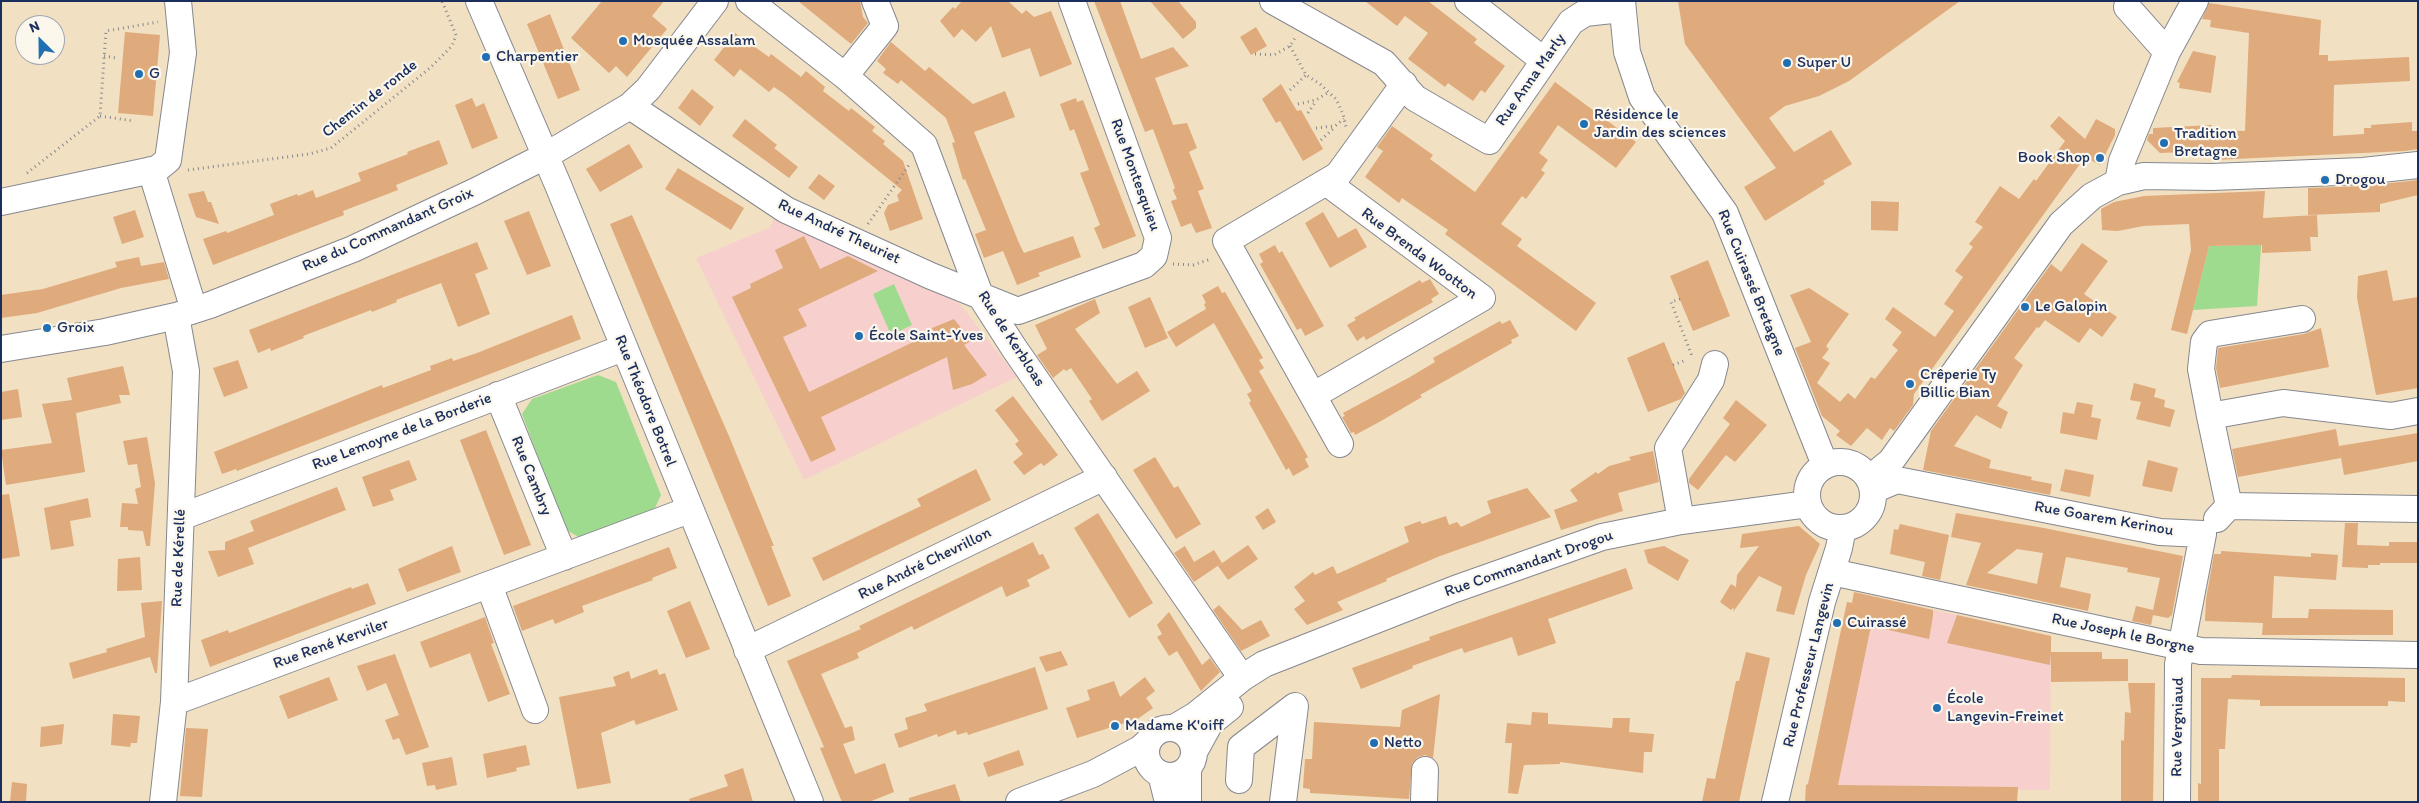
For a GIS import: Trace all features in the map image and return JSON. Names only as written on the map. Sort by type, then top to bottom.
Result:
[{"type":"street","name":"Rue du Commandant Groix","points":[[1,349],[105,332],[185,313],[353,249],[546,156],[630,106],[648,89],[715,1]]},
{"type":"street","name":"Rue de Kerbloas","points":[[749,1],[846,76],[924,144],[980,295],[1014,348],[1242,678]]},
{"type":"street","points":[[846,76],[885,26],[874,1]]},
{"type":"street","name":"Rue Montesquieu","points":[[980,295],[1018,310],[1144,265],[1154,256],[1158,238],[1072,1]]},
{"type":"street","name":"Rue Anna Marly","points":[[1273,1],[1384,63],[1415,98],[1489,141],[1571,22],[1585,14],[1622,5]]},
{"type":"street","points":[[1468,1],[1544,60]]},
{"type":"street","points":[[2118,182],[2122,160],[2166,52],[2195,1]]},
{"type":"street","name":"Rue Théodore Botrel","points":[[481,2],[546,156],[689,510],[810,802]]},
{"type":"street","name":"Rue Cuirassé Bretagne","points":[[1622,5],[1627,52],[1642,97],[1725,213],[1825,465]]},
{"type":"street","points":[[2127,7],[2166,52]]},
{"type":"street","points":[[1,202],[154,170],[168,160],[183,53],[180,10]]},
{"type":"street","points":[[1340,444],[1226,241],[1338,175],[1404,84]]},
{"type":"street","name":"Rue André Theuriet","points":[[630,106],[786,210],[931,276],[980,295]]},
{"type":"street","points":[[1871,485],[1862,470],[1849,463],[1838,462],[1825,465],[1810,480],[1807,490],[1808,504],[1812,513],[1821,522],[1832,527],[1843,528],[1861,520],[1868,511],[1871,485],[1891,461],[2061,224],[2092,196],[2118,182],[2144,176],[2212,178],[2363,171],[2418,165]]},
{"type":"street","name":"Rue de Kérellé","points":[[154,170],[185,313],[186,371],[174,702],[163,802]]},
{"type":"street","name":"Rue Brenda Wootton","points":[[1314,395],[1482,298],[1326,182]]},
{"type":"street","points":[[2229,506],[2201,369],[2204,342],[2210,334],[2302,319]]},
{"type":"street","name":"Rue Lemoyne de la Borderie","points":[[181,517],[623,348]]},
{"type":"street","points":[[1681,521],[1668,448],[1712,380],[1703,360]]},
{"type":"street","name":"Rue Cambry","points":[[498,396],[564,557]]},
{"type":"street","points":[[2210,416],[2282,403],[2391,416],[2418,411]]},
{"type":"street","name":"Rue André Chevrillon","points":[[747,650],[1104,478]]},
{"type":"street","name":"Rue Goarem Kerinou","points":[[1871,485],[1897,480],[2160,532],[2203,534]]},
{"type":"street","name":"Rue Commandant Drogou","points":[[1174,728],[1196,715],[1242,678],[1264,664],[1455,589],[1602,537],[1681,521],[1808,504]]},
{"type":"street","points":[[2203,534],[2229,506],[2418,509]]},
{"type":"street","name":"Rue René Kerviler","points":[[174,702],[689,510]]},
{"type":"street","name":"Rue Professeur Langevin","points":[[1775,802],[1822,602],[1843,528]]},
{"type":"street","name":"Rue Vergniaud","points":[[2177,802],[2178,664],[2203,534]]},
{"type":"street","name":"Rue Joseph le Borgne","points":[[1832,572],[2201,651],[2418,655]]},
{"type":"street","points":[[489,585],[535,710]]},
{"type":"street","name":"Rue Commandant Drogou","points":[[1191,760],[1210,723],[1317,643]]},
{"type":"street","points":[[1239,780],[1241,747],[1294,706],[1284,793]]},
{"type":"street","points":[[1174,728],[1188,736],[1191,760],[1185,802],[1152,760],[1158,731],[1174,728]]},
{"type":"street","points":[[1018,802],[1093,774],[1152,760],[1175,776],[1191,760]]},
{"type":"street","points":[[1424,802],[1425,770]]},
{"type":"path","name":"Chemin de ronde","points":[[154,170],[170,172],[309,154],[331,148],[430,68],[452,46],[456,35],[442,1]]},
{"type":"path","points":[[100,116],[106,31],[180,10]]},
{"type":"path","points":[[1254,54],[1274,55],[1290,46],[1307,21]]},
{"type":"path","points":[[1290,46],[1306,75],[1336,100],[1344,119],[1349,158]]},
{"type":"path","points":[[104,56],[116,58]]},
{"type":"path","points":[[1290,90],[1306,75]]},
{"type":"path","points":[[1298,104],[1316,100],[1328,92]]},
{"type":"path","points":[[1308,113],[1316,100]]},
{"type":"path","points":[[21,178],[100,116],[134,121]]},
{"type":"path","points":[[1321,140],[1344,119]]},
{"type":"path","points":[[1316,128],[1335,126]]},
{"type":"path","points":[[855,242],[924,144]]},
{"type":"path","points":[[1154,256],[1173,264],[1193,265],[1230,249]]},
{"type":"path","points":[[1680,299],[1671,302],[1703,360]]},
{"type":"path","points":[[1673,365],[1686,360]]},
{"type":"shaded area","name":"École Saint-Yves","points":[[777,214],[959,303],[1017,377],[804,480],[696,258],[769,228]]},
{"type":"shaded area","name":"École Langevin-Freinet","points":[[1854,592],[2051,636],[2050,790],[2018,790],[2017,802],[1805,802],[1806,785],[1808,784],[1847,602],[1852,603]]},
{"type":"green space","points":[[2262,233],[2257,306],[2193,310],[2209,246],[2245,245]]},
{"type":"green space","points":[[894,284],[912,325],[891,335],[873,294]]},
{"type":"green space","points":[[598,375],[616,382],[661,495],[654,510],[580,538],[565,529],[522,414],[532,399]]},
{"type":"building","name":"Mosquée Assalam","points":[[602,1],[664,1],[652,16],[667,29],[627,77],[616,66],[609,73],[571,38]]},
{"type":"building","points":[[798,1],[860,1],[863,17],[868,23],[851,44]]},
{"type":"building","points":[[962,1],[1008,1],[1022,14],[1026,10],[1034,17],[1051,11],[1072,64],[1040,77],[1030,48],[1002,58],[991,26],[976,42],[962,29],[954,38],[940,21],[953,7],[955,9]]},
{"type":"building","points":[[1094,1],[1120,1],[1141,59],[1173,47],[1189,66],[1155,78],[1173,125],[1187,123],[1197,148],[1189,152],[1204,189],[1198,191],[1212,228],[1196,233],[1191,223],[1181,227],[1171,201],[1177,199],[1173,190],[1175,188],[1153,129],[1145,132]]},
{"type":"building","points":[[1150,1],[1178,1],[1196,22],[1196,28],[1183,39]]},
{"type":"building","points":[[1365,1],[1428,1],[1477,39],[1474,43],[1505,66],[1485,93],[1481,90],[1473,101],[1448,83],[1445,87],[1408,59],[1428,33],[1405,16],[1397,26]]},
{"type":"building","name":"Super U","points":[[1678,1],[1960,1],[1849,81],[1819,96],[1785,106],[1769,118],[1794,152],[1831,130],[1852,164],[1823,181],[1825,184],[1765,221],[1744,187],[1776,168],[1685,44]]},
{"type":"building","points":[[2209,3],[2321,20],[2319,55],[2328,55],[2328,61],[2409,57],[2410,81],[2334,85],[2333,136],[2364,134],[2364,128],[2371,128],[2371,125],[2412,122],[2412,131],[2418,131],[2418,149],[2213,160],[2213,151],[2160,153],[2147,140],[2149,134],[2153,134],[2153,128],[2212,125],[2212,130],[2245,131],[2249,33],[2210,27],[2211,20],[2202,19]]},
{"type":"building","points":[[550,14],[580,90],[558,99],[527,24]]},
{"type":"building","points":[[1256,27],[1267,46],[1251,55],[1240,37]]},
{"type":"building","name":"G","points":[[125,32],[160,35],[153,116],[118,113]]},
{"type":"building","points":[[735,33],[769,57],[771,54],[801,77],[806,71],[825,87],[823,91],[849,111],[851,108],[875,127],[872,131],[885,141],[883,144],[903,161],[923,219],[890,231],[884,213],[888,205],[899,201],[897,195],[902,190],[783,93],[774,87],[769,92],[740,69],[734,77],[714,60]]},
{"type":"building","points":[[891,42],[925,71],[929,67],[973,104],[1005,91],[1015,117],[974,132],[1019,243],[1024,253],[1073,236],[1081,257],[1038,273],[1040,276],[1017,285],[1003,251],[984,258],[975,234],[986,230],[965,179],[963,180],[952,143],[955,142],[946,118],[901,80],[898,84],[883,73],[886,69],[877,61]]},
{"type":"building","points":[[2193,51],[2216,56],[2211,93],[2179,88],[2180,83],[2177,82]]},
{"type":"building","points":[[1555,82],[1636,142],[1616,168],[1558,125],[1539,153],[1548,160],[1541,170],[1545,173],[1526,199],[1522,196],[1501,224],[1522,239],[1517,246],[1596,303],[1576,331],[1445,234],[1448,230],[1402,198],[1399,203],[1365,177],[1383,151],[1377,147],[1392,126],[1433,155],[1430,159],[1475,192]]},
{"type":"building","points":[[1281,84],[1297,111],[1301,110],[1323,149],[1303,161],[1280,121],[1276,123],[1262,99]]},
{"type":"building","points":[[692,89],[714,107],[700,126],[678,108]]},
{"type":"building","points":[[472,98],[476,107],[484,103],[498,138],[472,149],[455,105]]},
{"type":"building","points":[[1076,98],[1077,102],[1083,100],[1136,236],[1103,249],[1094,228],[1100,225],[1080,173],[1089,170],[1074,129],[1070,131],[1060,104]]},
{"type":"building","points":[[2059,116],[2085,139],[2096,119],[2115,129],[2115,135],[2100,165],[2085,157],[1914,394],[1913,405],[1894,431],[1890,428],[1882,440],[1867,428],[1851,446],[1836,435],[1840,431],[1822,416],[1795,348],[1811,342],[1790,295],[1809,288],[1849,314],[1826,346],[1829,349],[1822,358],[1830,363],[1817,383],[1840,402],[1848,393],[1855,399],[1871,377],[1875,379],[1898,350],[1892,345],[1902,332],[1885,319],[1893,307],[1935,337],[1954,311],[1944,304],[1963,277],[1955,271],[1973,247],[1969,244],[1983,227],[1975,222],[2000,186],[2019,199],[2034,179],[2036,181],[2065,141],[2050,126]]},
{"type":"building","points":[[745,119],[777,145],[774,148],[798,167],[789,178],[732,136]]},
{"type":"building","points":[[439,140],[448,164],[396,185],[398,190],[343,211],[344,215],[213,265],[203,239],[226,231],[227,233],[274,215],[270,204],[297,194],[298,196],[313,190],[316,198],[361,181],[358,173]]},
{"type":"building","points":[[629,144],[643,167],[600,192],[586,169]]},
{"type":"building","points":[[678,168],[744,208],[731,230],[665,189]]},
{"type":"building","points":[[819,174],[835,186],[824,200],[808,188]]},
{"type":"building","points":[[2418,180],[2418,195],[2380,204],[2380,212],[2308,215],[2308,188],[2364,186]]},
{"type":"building","points":[[204,191],[208,202],[211,202],[219,224],[196,217],[188,194]]},
{"type":"building","points":[[2265,191],[2263,218],[2317,215],[2318,237],[2310,237],[2311,251],[2262,253],[2262,245],[2209,246],[2187,334],[2171,330],[2191,250],[2189,224],[2143,226],[2118,231],[2102,230],[2101,209],[2114,202],[2144,196]]},
{"type":"building","points":[[1871,201],[1899,202],[1898,231],[1871,230]]},
{"type":"building","points":[[135,210],[144,237],[122,244],[113,217]]},
{"type":"building","points":[[529,211],[551,266],[527,275],[504,221]]},
{"type":"building","points":[[1323,212],[1338,238],[1356,228],[1367,247],[1330,268],[1305,223]]},
{"type":"building","points":[[632,215],[729,436],[774,546],[771,546],[791,596],[768,606],[610,224]]},
{"type":"building","points":[[804,236],[820,269],[848,256],[878,271],[798,309],[807,326],[783,337],[809,392],[934,332],[932,328],[954,319],[971,341],[964,345],[987,375],[972,384],[953,390],[947,357],[821,417],[836,450],[811,462],[732,297],[751,288],[750,284],[783,268],[775,250]]},
{"type":"building","points":[[477,242],[488,269],[475,274],[490,314],[458,327],[441,283],[396,300],[397,302],[372,312],[371,310],[303,336],[304,338],[271,351],[270,348],[258,353],[249,330]]},
{"type":"building","points":[[2082,243],[2108,261],[2084,294],[2117,317],[2102,337],[2090,328],[2079,343],[2045,320],[2039,328],[2037,327],[2014,358],[2023,365],[1997,406],[2008,412],[2001,429],[1976,415],[1954,446],[1991,460],[1989,468],[2032,477],[2031,480],[2052,484],[2050,495],[1923,470],[1931,431],[2051,264],[2061,272]]},
{"type":"building","points":[[1275,245],[1279,253],[1282,251],[1324,326],[1305,336],[1301,328],[1297,330],[1260,264],[1263,262],[1259,254]]},
{"type":"building","points":[[139,257],[141,266],[164,262],[169,279],[121,288],[37,313],[1,318],[1,295],[43,289],[117,267],[115,262]]},
{"type":"building","points":[[1708,260],[1730,316],[1693,331],[1670,276]]},
{"type":"building","points":[[2387,270],[2393,301],[2418,297],[2418,388],[2376,395],[2357,298],[2358,276]]},
{"type":"building","points":[[1430,279],[1439,294],[1431,299],[1433,302],[1366,340],[1364,336],[1357,341],[1347,325],[1356,320],[1354,318],[1420,280],[1422,283]]},
{"type":"building","points":[[1218,286],[1222,293],[1225,292],[1263,358],[1259,360],[1264,368],[1259,371],[1308,457],[1305,459],[1309,467],[1293,476],[1289,468],[1286,470],[1249,403],[1251,401],[1247,394],[1252,391],[1214,323],[1176,347],[1167,332],[1206,309],[1204,304],[1206,303],[1202,295]]},
{"type":"building","points":[[1150,297],[1168,338],[1145,348],[1128,307]]},
{"type":"building","points":[[1095,299],[1100,313],[1075,329],[1117,384],[1137,371],[1150,391],[1102,421],[1089,401],[1092,399],[1071,368],[1066,371],[1064,369],[1053,378],[1037,355],[1047,349],[1035,325]]},
{"type":"building","points":[[572,315],[581,339],[237,471],[236,469],[222,474],[214,452],[382,385],[383,388],[431,370],[430,366],[452,358],[453,361],[477,353]]},
{"type":"building","points":[[1510,320],[1519,336],[1511,340],[1512,343],[1420,395],[1422,397],[1381,421],[1355,435],[1354,432],[1351,433],[1342,417],[1345,416],[1343,413],[1435,362],[1433,358],[1500,321],[1502,324]]},
{"type":"building","points":[[2321,328],[2329,367],[2220,388],[2216,368],[2218,348],[2304,334]]},
{"type":"building","points":[[1664,342],[1685,393],[1681,399],[1648,412],[1627,358]]},
{"type":"building","points":[[238,360],[248,388],[224,397],[213,368]]},
{"type":"building","points":[[123,366],[130,395],[119,395],[121,403],[76,413],[85,472],[6,485],[1,450],[52,443],[42,404],[72,400],[67,378]]},
{"type":"building","points":[[2134,383],[2156,389],[2154,397],[2165,400],[2164,407],[2175,410],[2170,427],[2136,419],[2141,402],[2130,400]]},
{"type":"building","points":[[18,389],[22,417],[1,420],[1,392]]},
{"type":"building","points":[[1013,396],[1058,455],[1044,466],[1041,463],[1024,475],[1013,462],[1023,454],[1015,444],[1019,441],[995,410]]},
{"type":"building","points":[[1736,400],[1767,425],[1735,462],[1726,455],[1698,490],[1689,483],[1689,479],[1730,424],[1723,418]]},
{"type":"building","points":[[2077,402],[2093,405],[2091,417],[2101,419],[2097,440],[2060,433],[2063,412],[2074,414]]},
{"type":"building","points":[[2336,429],[2341,458],[2238,477],[2232,449]]},
{"type":"building","points":[[486,430],[531,545],[504,555],[460,440]]},
{"type":"building","points":[[2418,433],[2418,461],[2344,475],[2339,446]]},
{"type":"building","points":[[147,437],[155,483],[150,546],[146,546],[143,531],[128,530],[128,527],[120,527],[122,503],[138,504],[135,489],[141,487],[137,464],[128,465],[123,441]]},
{"type":"building","points":[[1653,451],[1659,482],[1618,493],[1623,511],[1561,530],[1554,510],[1578,501],[1570,490],[1596,472],[1598,474],[1609,466],[1631,460],[1629,457]]},
{"type":"building","points":[[1155,457],[1174,488],[1178,486],[1201,524],[1176,539],[1133,470]]},
{"type":"building","points":[[409,460],[417,480],[390,490],[394,500],[373,507],[362,477]]},
{"type":"building","points":[[2148,460],[2178,468],[2172,492],[2142,486]]},
{"type":"building","points":[[976,469],[991,500],[823,581],[812,558],[921,506],[917,499]]},
{"type":"building","points":[[2065,469],[2094,475],[2090,497],[2060,491]]},
{"type":"building","points":[[337,487],[346,510],[248,548],[254,564],[218,577],[208,551],[225,550],[225,542],[254,531],[250,521]]},
{"type":"building","points":[[1527,488],[1551,517],[1440,556],[1386,579],[1387,581],[1337,602],[1343,610],[1307,625],[1294,609],[1305,601],[1294,587],[1313,572],[1315,575],[1333,566],[1337,574],[1409,542],[1404,527],[1420,521],[1422,524],[1446,516],[1449,525],[1457,522],[1461,527],[1491,513],[1487,501]]},
{"type":"building","points":[[9,494],[20,556],[1,559],[1,495]]},
{"type":"building","points":[[88,498],[91,517],[70,521],[74,546],[51,550],[44,508]]},
{"type":"building","points":[[1268,508],[1276,522],[1263,530],[1255,517]]},
{"type":"building","points":[[1098,513],[1153,603],[1129,618],[1074,528]]},
{"type":"building","points":[[1956,513],[2044,528],[2183,556],[2172,615],[2168,618],[2153,615],[2151,625],[2132,621],[2136,606],[2153,610],[2160,578],[2127,572],[2128,568],[2066,557],[2060,587],[2091,594],[2088,611],[1966,585],[1981,543],[1951,537]],"holes":[[[2017,549],[2043,553],[2037,584],[1987,573]]]},
{"type":"building","points":[[2345,523],[2358,523],[2357,545],[2389,546],[2389,542],[2418,542],[2418,563],[2380,563],[2380,565],[2368,565],[2368,568],[2342,567]]},
{"type":"building","points":[[1900,524],[1949,535],[1940,580],[1922,576],[1925,562],[1890,554],[1894,529],[1898,530]]},
{"type":"building","points":[[1799,526],[1820,544],[1806,575],[1794,615],[1776,611],[1782,587],[1759,576],[1733,612],[1734,607],[1731,610],[1720,602],[1731,584],[1736,587],[1737,575],[1759,546],[1740,548],[1742,534]]},
{"type":"building","points":[[1033,542],[1039,555],[1043,554],[1050,568],[1027,580],[1030,586],[1006,597],[1002,586],[914,630],[912,626],[857,653],[859,658],[821,674],[845,728],[852,726],[855,740],[843,744],[855,774],[885,763],[894,792],[869,802],[842,802],[820,748],[824,747],[787,661],[861,629],[859,626]]},
{"type":"building","points":[[1248,545],[1258,559],[1228,580],[1218,566]]},
{"type":"building","points":[[452,546],[461,572],[407,592],[398,569]]},
{"type":"building","points":[[1185,546],[1194,562],[1214,550],[1222,563],[1194,582],[1174,553]]},
{"type":"building","points":[[1664,546],[1689,560],[1678,581],[1648,563],[1644,550]]},
{"type":"building","points":[[669,547],[677,568],[652,578],[653,580],[582,606],[584,612],[555,624],[553,619],[522,631],[513,606]]},
{"type":"building","points":[[2221,551],[2311,557],[2311,553],[2338,555],[2336,580],[2274,576],[2272,618],[2308,618],[2309,609],[2393,610],[2393,635],[2262,635],[2263,623],[2205,621],[2206,599],[2214,554],[2221,554]]},
{"type":"building","points":[[140,557],[142,590],[117,591],[118,559]]},
{"type":"building","points":[[1626,568],[1633,589],[1548,619],[1556,643],[1518,656],[1512,637],[1464,653],[1462,648],[1412,666],[1413,668],[1361,689],[1352,668],[1430,640],[1429,637]]},
{"type":"building","points":[[368,583],[376,604],[210,667],[201,640],[228,630],[229,633],[351,587],[352,589]]},
{"type":"building","points":[[1854,592],[1933,610],[1933,616],[1929,639],[1871,626],[1838,785],[2018,787],[2017,802],[1805,802],[1806,785],[1808,784],[1847,602],[1852,603]]},
{"type":"building","points":[[162,601],[157,673],[155,673],[150,657],[73,679],[69,663],[107,652],[106,649],[145,637],[141,603]]},
{"type":"building","points":[[690,601],[710,649],[686,658],[667,611]]},
{"type":"building","points":[[1219,605],[1242,630],[1261,620],[1270,636],[1241,651],[1213,610]]},
{"type":"building","points":[[1169,612],[1202,665],[1210,658],[1220,672],[1201,691],[1177,651],[1169,656],[1157,637],[1162,634],[1157,625]]},
{"type":"building","points":[[1957,615],[2051,636],[2051,652],[2102,652],[2102,659],[2128,659],[2128,681],[2051,682],[2051,653],[2050,665],[1947,643]]},
{"type":"building","points":[[485,617],[494,643],[491,644],[510,694],[488,702],[470,653],[430,668],[420,642]]},
{"type":"building","points":[[1061,651],[1068,665],[1046,672],[1039,657]]},
{"type":"building","points":[[1746,652],[1770,658],[1739,802],[1702,802],[1707,778],[1715,779],[1736,681],[1739,681]]},
{"type":"building","points":[[395,654],[429,747],[406,755],[399,738],[393,740],[385,720],[399,715],[386,683],[367,691],[357,666]]},
{"type":"building","points":[[1035,667],[1048,709],[968,735],[967,732],[957,735],[956,730],[938,737],[937,734],[899,748],[894,734],[908,729],[905,718],[927,711],[924,704]]},
{"type":"building","points":[[657,669],[659,675],[665,673],[678,710],[636,725],[634,720],[601,733],[611,783],[577,789],[559,697],[616,686],[613,677],[629,671],[631,679]]},
{"type":"building","points":[[2232,675],[2405,678],[2405,702],[2388,701],[2388,706],[2260,706],[2260,700],[2228,699],[2225,749],[2219,749],[2219,802],[2198,802],[2198,783],[2201,784],[2201,678],[2231,678]]},
{"type":"building","points":[[329,677],[338,700],[288,719],[279,696]]},
{"type":"building","points":[[1145,677],[1155,691],[1146,698],[1153,708],[1129,725],[1128,722],[1077,738],[1066,708],[1090,700],[1087,690],[1114,681],[1120,697]]},
{"type":"building","points":[[2128,683],[2155,683],[2153,802],[2121,802],[2121,740],[2124,741],[2125,712],[2131,713]]},
{"type":"building","name":"Netto","points":[[1440,694],[1433,758],[1425,755],[1418,757],[1412,763],[1409,799],[1310,793],[1310,789],[1303,788],[1305,759],[1312,759],[1314,722],[1400,727],[1402,710]]},
{"type":"building","points":[[1532,712],[1548,713],[1548,724],[1612,728],[1613,718],[1630,718],[1629,732],[1654,734],[1652,752],[1644,752],[1643,773],[1560,762],[1560,764],[1524,765],[1518,794],[1508,793],[1512,743],[1505,743],[1507,723],[1531,725]]},
{"type":"building","points":[[113,714],[140,716],[137,743],[131,743],[130,747],[111,745]]},
{"type":"building","points":[[64,724],[62,744],[40,747],[41,727]]},
{"type":"building","points":[[186,728],[208,729],[202,797],[180,796]]},
{"type":"building","points":[[526,745],[530,765],[516,768],[517,771],[487,778],[483,754]]},
{"type":"building","points":[[1019,750],[1024,765],[988,777],[983,763]]},
{"type":"building","points":[[452,757],[457,785],[436,790],[435,785],[427,786],[422,763]]},
{"type":"building","points":[[743,768],[753,802],[690,802],[689,799],[728,786],[724,775]]},
{"type":"building","points":[[12,782],[27,784],[26,802],[10,802]]},
{"type":"building","points":[[955,784],[961,802],[909,802],[909,798]]},
{"type":"place","name":"Mosquée Assalam","points":[[623,41]]},
{"type":"place","name":"Charpentier","points":[[486,57]]},
{"type":"place","name":"Super U","points":[[1787,63]]},
{"type":"place","name":"G","points":[[139,74]]},
{"type":"place","name":"Résidence le Jardin des sciences","points":[[1584,124]]},
{"type":"place","name":"Tradition Bretagne","points":[[2164,143]]},
{"type":"place","name":"Book Shop","points":[[2100,158]]},
{"type":"place","name":"Drogou","points":[[2325,180]]},
{"type":"place","name":"Le Galopin","points":[[2025,307]]},
{"type":"place","name":"Groix","points":[[47,328]]},
{"type":"place","name":"École Saint-Yves","points":[[859,336]]},
{"type":"place","name":"Crêperie Ty Billic Bian","points":[[1910,384]]},
{"type":"place","name":"Cuirassé","points":[[1837,623]]},
{"type":"place","name":"École Langevin-Freinet","points":[[1937,708]]},
{"type":"place","name":"Madame K'oiff","points":[[1115,726]]},
{"type":"place","name":"Netto","points":[[1374,743]]}]
